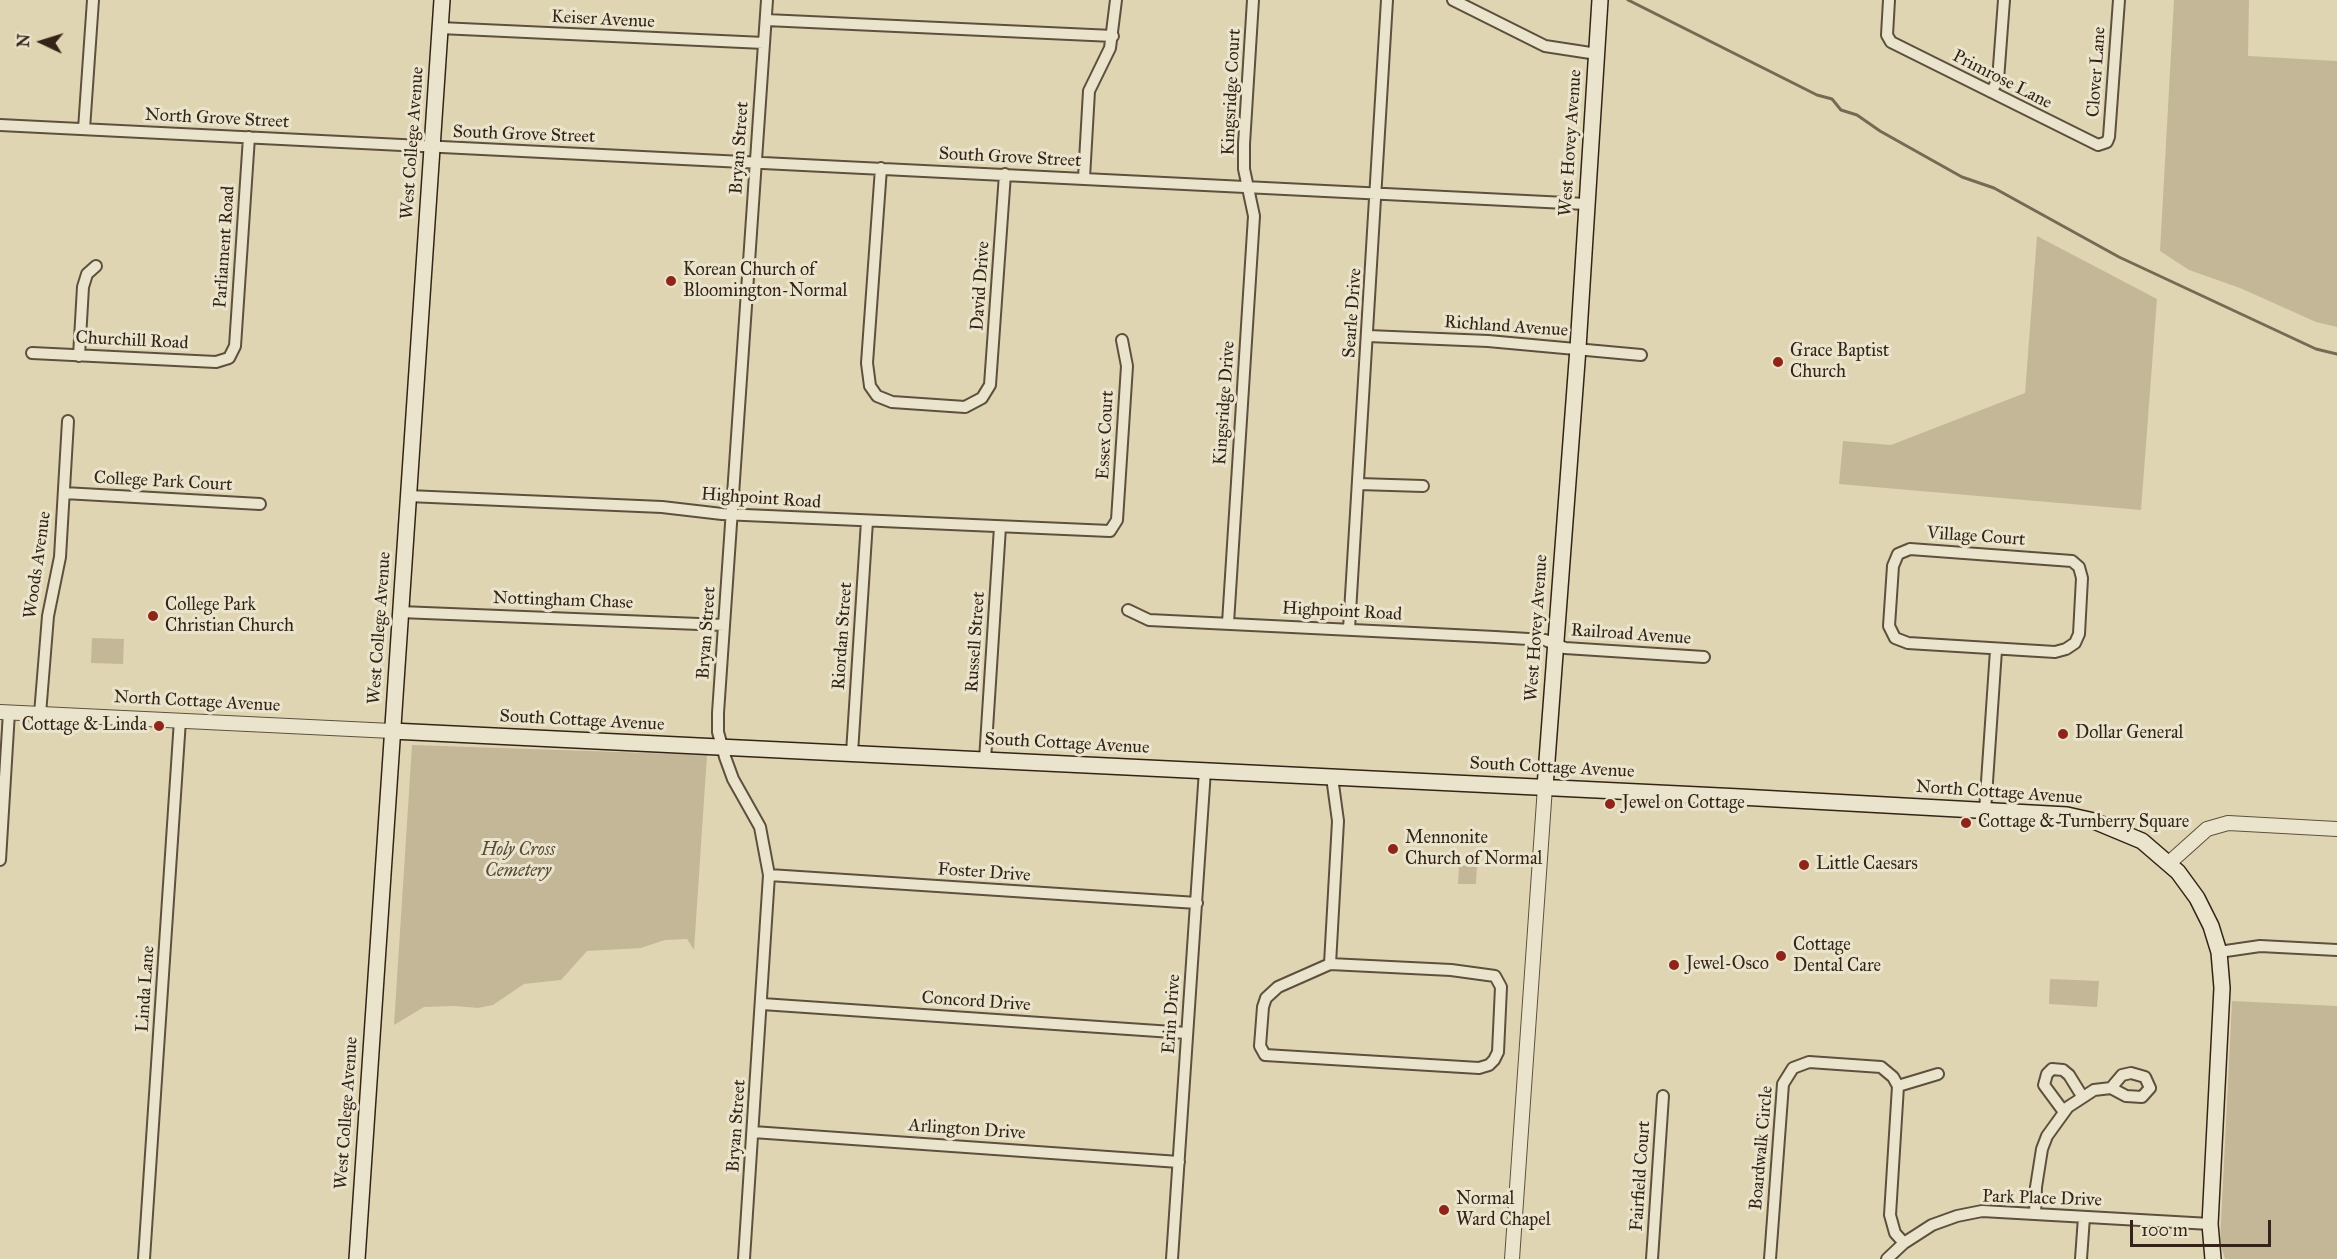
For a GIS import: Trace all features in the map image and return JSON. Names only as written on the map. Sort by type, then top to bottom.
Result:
[{"type":"main road","name":"West College Avenue","points":[[357,1259],[442,0]]},
{"type":"main road","name":"West Hovey Avenue","points":[[1545,787],[1578,348],[1600,0]]},
{"type":"main road","name":"South Cottage Avenue","points":[[392,731],[1740,797]]},
{"type":"main road","name":"North Cottage Avenue","points":[[1740,797],[2067,815],[2094,820],[2142,841],[2169,863],[2197,898],[2211,926],[2219,952],[2222,988],[2210,1224],[2213,1259]]},
{"type":"street","points":[[84,129],[93,0]]},
{"type":"street","name":"Bryan Street","points":[[744,1259],[769,875],[760,827],[733,779],[723,747],[718,713],[767,0]]},
{"type":"street","points":[[1084,178],[1089,91],[1110,48],[1116,0]]},
{"type":"street","name":"Kingsridge Court","points":[[1248,186],[1244,169],[1244,144],[1253,0]]},
{"type":"street","name":"Searle Drive","points":[[1349,629],[1387,0]]},
{"type":"street","points":[[1453,0],[1545,46],[1597,54]]},
{"type":"street","name":"Primrose Lane","points":[[1889,0],[1888,39],[2089,143],[2103,144]]},
{"type":"street","points":[[1991,92],[1998,80],[2004,0]]},
{"type":"street","name":"Clover Lane","points":[[2103,144],[2109,137],[2119,0]]},
{"type":"street","points":[[766,20],[1113,36]]},
{"type":"street","name":"Keiser Avenue","points":[[440,28],[764,44]]},
{"type":"street","name":"North Grove Street","points":[[0,125],[432,148]]},
{"type":"street","name":"Parliament Road","points":[[229,358],[235,346],[249,137]]},
{"type":"street","name":"South Grove Street","points":[[432,148],[1005,174],[1586,204]]},
{"type":"street","name":"David Drive","points":[[881,168],[867,363],[868,382],[873,392],[882,399],[892,402],[965,407],[982,399],[990,385],[1005,174]]},
{"type":"street","name":"Kingsridge Drive","points":[[1228,623],[1254,216],[1248,186]]},
{"type":"street","points":[[79,356],[83,287],[87,274],[96,266]]},
{"type":"street","name":"Richland Avenue","points":[[1368,336],[1578,348],[1641,355]]},
{"type":"street","name":"Essex Court","points":[[1112,529],[1117,520],[1127,366],[1122,340]]},
{"type":"street","name":"Churchill Road","points":[[32,353],[216,362],[229,358]]},
{"type":"street","name":"Woods Avenue","points":[[40,714],[48,616],[60,556],[68,421]]},
{"type":"street","points":[[1359,484],[1423,486]]},
{"type":"street","name":"College Park Court","points":[[64,493],[260,504]]},
{"type":"street","name":"Highpoint Road","points":[[408,496],[662,507],[732,515],[1103,532],[1112,529]]},
{"type":"street","name":"Riordan Street","points":[[852,753],[867,521]]},
{"type":"street","name":"Russell Street","points":[[985,760],[1000,527]]},
{"type":"street","name":"Village Court","points":[[1910,549],[2064,559],[2079,567],[2082,578],[2079,634],[2075,643],[2066,650],[2055,652],[1996,650],[1908,643],[1895,638],[1889,626],[1893,566],[1898,554],[1910,549]]},
{"type":"street","name":"Highpoint Road","points":[[1128,610],[1149,620],[1495,636],[1545,640],[1556,644]]},
{"type":"street","name":"Nottingham Chase","points":[[400,612],[724,625]]},
{"type":"street","name":"Railroad Avenue","points":[[1556,644],[1565,648],[1704,657]]},
{"type":"street","points":[[1985,811],[1996,650]]},
{"type":"street","points":[[0,861],[5,712]]},
{"type":"street","name":"North Cottage Avenue","points":[[5,712],[392,731]]},
{"type":"street","name":"Linda Lane","points":[[144,1259],[180,720]]},
{"type":"street","name":"Erin Drive","points":[[1172,1259],[1205,770]]},
{"type":"street","points":[[1330,964],[1338,821],[1332,777]]},
{"type":"street","name":"West Hovey Avenue","points":[[1512,1259],[1545,787]]},
{"type":"street","points":[[2169,863],[2207,829],[2228,823],[2337,829]]},
{"type":"street","name":"Foster Drive","points":[[769,875],[1197,903]]},
{"type":"street","points":[[2219,952],[2260,946],[2337,950]]},
{"type":"street","points":[[1330,964],[1451,970],[1495,976],[1501,987],[1498,1052],[1494,1060],[1489,1065],[1479,1068],[1269,1058],[1260,1046],[1263,1007],[1266,998],[1278,987],[1330,964]]},
{"type":"street","name":"Concord Drive","points":[[762,1004],[1187,1033]]},
{"type":"street","name":"Boardwalk Circle","points":[[1770,1259],[1784,1078],[1793,1068],[1809,1062],[1873,1065],[1886,1071],[1898,1086]]},
{"type":"street","points":[[2064,1112],[2044,1085],[2047,1074],[2052,1069],[2063,1070],[2069,1075],[2082,1096]]},
{"type":"street","points":[[1904,1243],[1895,1233],[1890,1215],[1898,1086],[1938,1074]]},
{"type":"street","points":[[2035,1214],[2038,1164],[2047,1136],[2064,1112],[2082,1096],[2094,1090],[2111,1088]]},
{"type":"street","name":"Fairfield Court","points":[[1652,1259],[1663,1096]]},
{"type":"street","name":"Arlington Drive","points":[[753,1132],[1179,1162]]},
{"type":"street","name":"Park Place Drive","points":[[1887,1259],[1904,1243],[1932,1226],[1957,1216],[1982,1211],[2210,1224]]},
{"type":"street","points":[[2081,1259],[2084,1217]]},
{"type":"green space","points":[[2174,0],[2249,0],[2248,56],[2337,61],[2337,327],[2316,322],[2240,288],[2189,270],[2160,251]]},
{"type":"green space","points":[[2037,236],[2157,299],[2141,510],[1839,484],[1843,441],[1891,445],[2025,393]]},
{"type":"green space","points":[[92,638],[124,639],[123,664],[91,663]]},
{"type":"green space","name":"Holy Cross Cemetery","points":[[412,745],[707,755],[694,950],[687,939],[665,940],[641,948],[587,951],[561,980],[524,984],[493,1005],[478,1008],[424,1007],[394,1025]]},
{"type":"green space","points":[[1459,865],[1477,865],[1476,884],[1458,884]]},
{"type":"green space","points":[[2050,979],[2099,981],[2097,1007],[2049,1004]]},
{"type":"green space","points":[[2232,1001],[2337,1006],[2337,1259],[2225,1259],[2220,1242]]},
{"type":"waterway","points":[[1628,0],[1817,95],[1832,99],[1841,110],[1857,115],[1880,131],[1962,177],[1994,188],[2119,257],[2316,349],[2337,354]]},
{"type":"place","name":"Korean Church of Bloomington-Normal","points":[[671,281]]},
{"type":"place","name":"Grace Baptist Church","points":[[1778,362]]},
{"type":"place","name":"College Park Christian Church","points":[[153,616]]},
{"type":"place","name":"Cottage & Linda","points":[[159,726]]},
{"type":"place","name":"Dollar General","points":[[2063,734]]},
{"type":"place","name":"Jewel on Cottage","points":[[1610,804]]},
{"type":"place","name":"Cottage & Turnberry Square","points":[[1966,823]]},
{"type":"place","name":"Mennonite Church of Normal","points":[[1393,849]]},
{"type":"place","name":"Little Caesars","points":[[1804,865]]},
{"type":"place","name":"Cottage Dental Care","points":[[1781,956]]},
{"type":"place","name":"Jewel-Osco","points":[[1674,965]]},
{"type":"place","name":"Normal Ward Chapel","points":[[1444,1210]]}]
